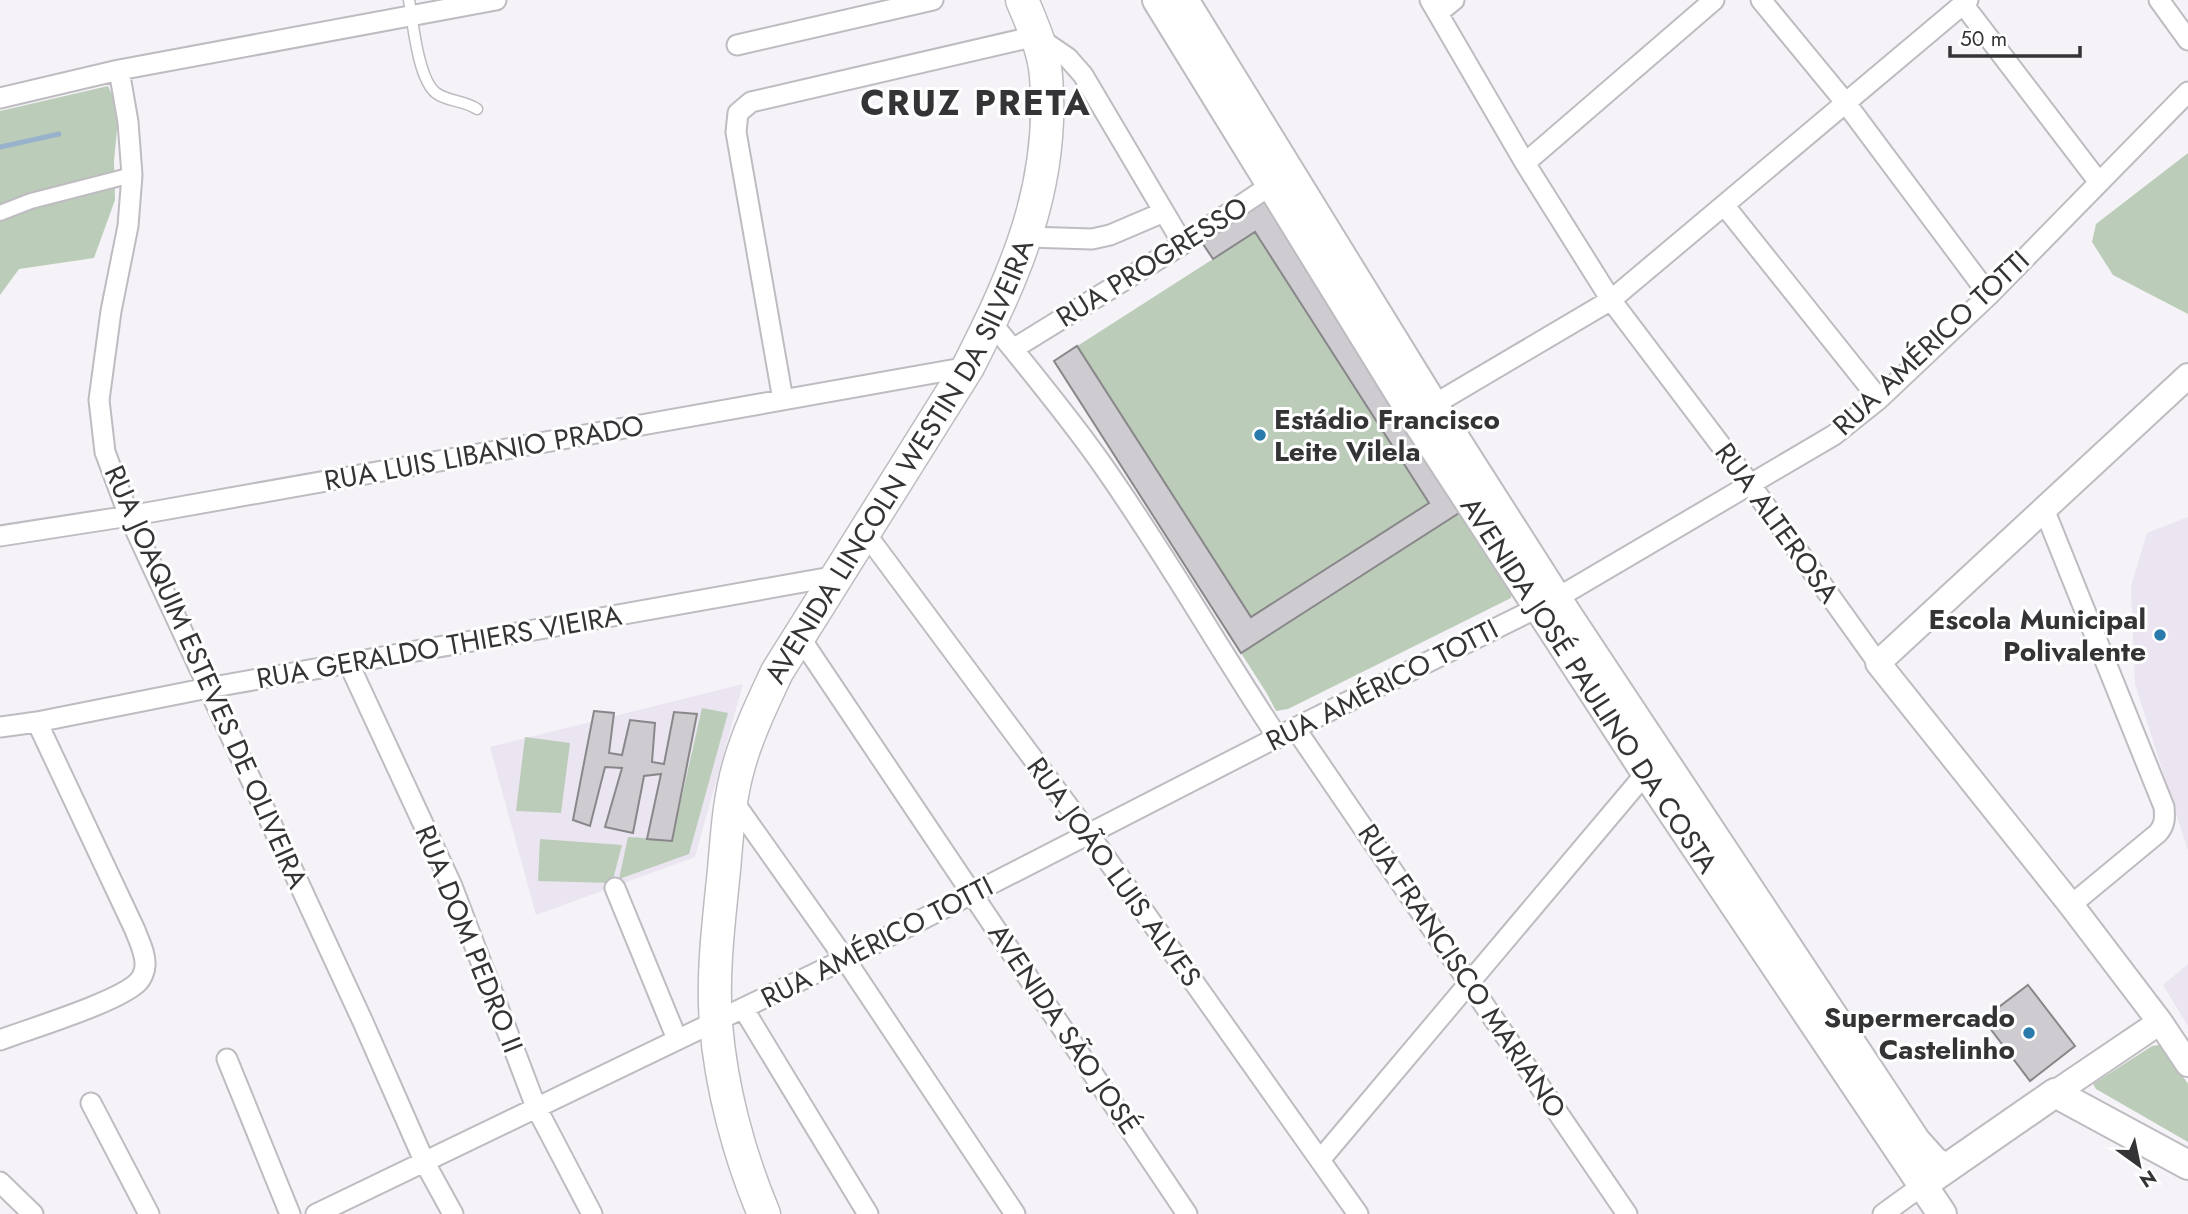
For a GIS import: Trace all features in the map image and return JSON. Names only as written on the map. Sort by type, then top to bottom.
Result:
[{"type":"main road","name":"AVENIDA LINCOLN WESTIN DA SILVEIRA","points":[[762,1210],[729,1101],[730,1015],[719,922],[731,798],[739,765],[759,710],[777,672],[866,534],[968,367],[991,322],[1027,237],[1038,199],[1046,125],[1046,74],[1036,36],[1022,0]]},
{"type":"main road","name":"AVENIDA JOSÉ PAULINO DA COSTA","points":[[1157,0],[1280,179],[1423,411],[1846,1055],[1942,1214]]},
{"type":"main road","name":"AVENIDA JOSÉ PAULINO DA COSTA","points":[[1184,0],[1280,179]]},
{"type":"main road","name":"AVENIDA JOSÉ PAULINO DA COSTA","points":[[1846,1055],[1916,1142],[1934,1161],[1946,1168]]},
{"type":"main road","points":[[1923,1185],[2054,1093],[2188,1166]]},
{"type":"street","points":[[0,98],[119,70],[410,9],[496,0]]},
{"type":"street","points":[[737,45],[933,0]]},
{"type":"street","points":[[1434,6],[1454,0]]},
{"type":"street","points":[[1525,163],[1714,0]]},
{"type":"street","points":[[1761,0],[1845,102],[1989,295]]},
{"type":"street","points":[[2159,0],[2188,40]]},
{"type":"street","points":[[1423,411],[1611,300],[1966,2],[2098,181]]},
{"type":"street","name":"RUA ALTEROSA","points":[[1434,6],[1525,163],[1611,300],[1750,484],[1878,663],[2071,905],[2160,1022],[2188,1064]]},
{"type":"street","points":[[783,400],[736,132],[738,113],[743,106],[765,98],[1036,36],[1068,58],[1083,75],[1183,244]]},
{"type":"street","name":"RUA JOAQUIM ESTEVES DE OLIVEIRA","points":[[119,70],[128,122],[132,175],[128,226],[111,311],[99,400],[105,452],[128,516],[363,1022],[425,1163],[453,1214]]},
{"type":"street","name":"RUA AMÉRICO TOTTI","points":[[677,1039],[845,959],[1295,728],[1548,603],[1834,435],[1879,399],[1989,295],[2188,92]]},
{"type":"street","points":[[0,213],[31,201],[132,175]]},
{"type":"street","name":"RUA PROGRESSO","points":[[1013,349],[1183,244],[1280,179]]},
{"type":"street","points":[[1724,205],[1879,399]]},
{"type":"street","points":[[1027,237],[1093,239],[1110,235],[1164,212]]},
{"type":"street","points":[[991,322],[1047,390],[1135,512],[1278,738]]},
{"type":"street","name":"RUA LUIS LIBANIO PRADO","points":[[0,536],[128,516],[968,367]]},
{"type":"street","points":[[1878,663],[2188,376]]},
{"type":"street","points":[[2043,509],[2164,807],[2165,817],[2158,833],[2071,905]]},
{"type":"street","name":"RUA JOÃO LUIS ALVES","points":[[866,534],[1089,834],[1358,1214]]},
{"type":"street","name":"RUA GERALDO THIERS VIEIRA","points":[[0,727],[348,662],[837,576]]},
{"type":"street","name":"AVENIDA SÃO JOSÉ","points":[[799,636],[1187,1214]]},
{"type":"street","name":"RUA DOM PEDRO II","points":[[348,662],[452,886],[536,1107],[592,1214]]},
{"type":"street","points":[[0,1040],[128,990],[140,980],[145,967],[144,953],[135,930],[37,722]]},
{"type":"street","name":"RUA FRANCISCO MARIANO","points":[[1295,728],[1627,1214]]},
{"type":"street","points":[[1320,1160],[1469,981],[1655,766]]},
{"type":"street","points":[[731,798],[845,959],[1015,1214]]},
{"type":"street","points":[[316,1214],[677,1039],[615,888]]},
{"type":"street","points":[[730,1015],[868,1214]]},
{"type":"street","points":[[2054,1093],[2160,1022]]},
{"type":"street","points":[[227,1059],[290,1214]]},
{"type":"street","points":[[91,1103],[149,1214]]},
{"type":"street","points":[[0,1182],[33,1214]]},
{"type":"street","points":[[1883,1214],[1923,1185]]},
{"type":"lane","points":[[410,9],[420,58],[430,87],[437,94],[477,109]]},
{"type":"shaded area","name":"Escola Municipal Polivalente","points":[[2188,517],[2188,851],[2135,684],[2131,586],[2147,533]]},
{"type":"shaded area","points":[[743,684],[695,857],[536,915],[490,747]]},
{"type":"shaded area","points":[[2188,964],[2188,1026],[2163,985]]},
{"type":"green space","points":[[108,86],[119,109],[114,161],[115,200],[94,258],[19,269],[0,295],[0,111]]},
{"type":"green space","points":[[2188,153],[2188,314],[2113,275],[2092,242],[2096,224]]},
{"type":"green space","name":"Estádio Francisco Leite Vilela","points":[[1267,194],[1512,585],[1511,598],[1288,709],[1276,711],[1054,361],[1213,259],[1199,238]]},
{"type":"green space","points":[[702,708],[728,713],[689,854],[619,879],[628,837],[672,840]]},
{"type":"green space","points":[[525,737],[570,743],[561,813],[516,811]]},
{"type":"green space","points":[[540,839],[622,845],[612,883],[538,881]]},
{"type":"green space","points":[[2159,1045],[2188,1084],[2188,1142],[2096,1089],[2093,1084],[2152,1046]]},
{"type":"building","points":[[1267,194],[1467,508],[1241,653],[1054,361],[1077,346],[1251,617],[1429,503],[1255,232],[1213,259],[1199,238]]},
{"type":"building","points":[[594,711],[614,713],[609,753],[622,755],[630,720],[655,723],[652,762],[664,764],[674,712],[697,714],[672,841],[647,839],[661,774],[644,776],[633,833],[605,827],[622,768],[605,767],[590,826],[573,820]]},
{"type":"building","name":"Supermercado Castelinho","points":[[2028,985],[2075,1046],[2030,1081],[1983,1019]]},
{"type":"waterway","points":[[0,147],[59,134]]},
{"type":"place","name":"Estádio Francisco Leite Vilela","points":[[1260,435]]},
{"type":"place","name":"Escola Municipal Polivalente","points":[[2160,635]]},
{"type":"place","name":"Supermercado Castelinho","points":[[2029,1033]]},
{"type":"district","name":"CRUZ PRETA","points":[[976,103]]}]
